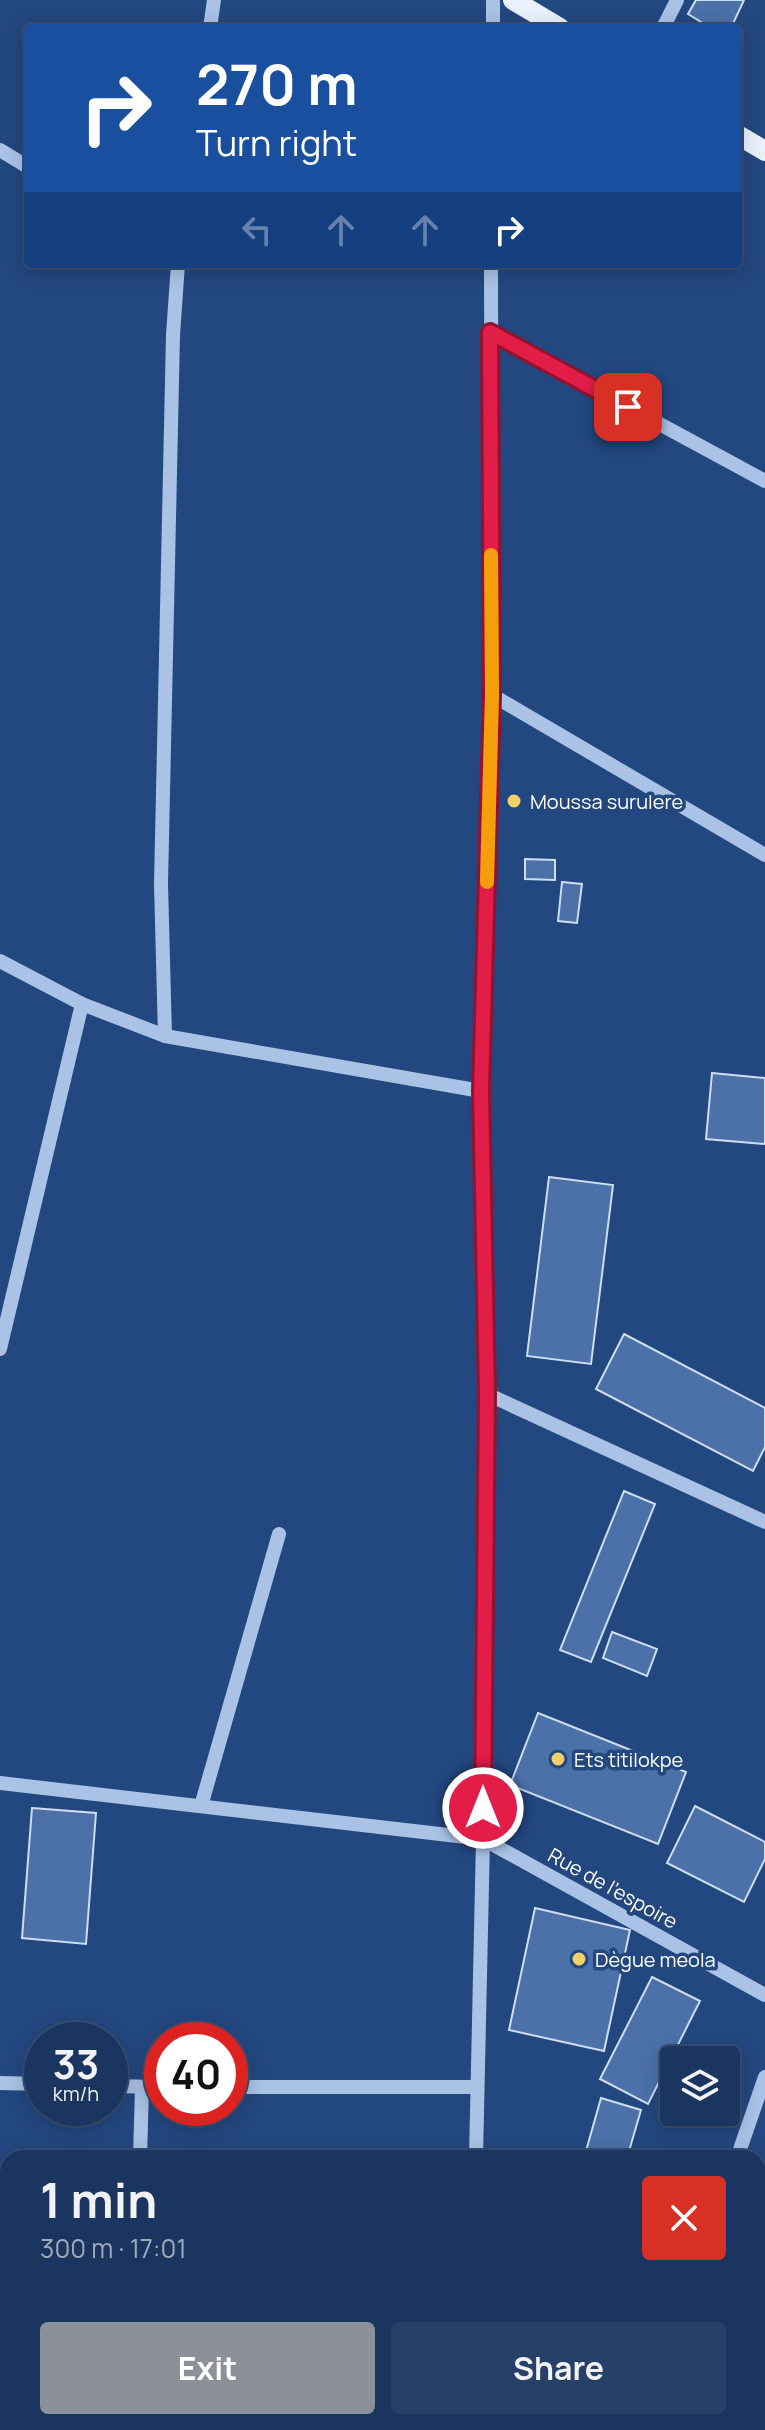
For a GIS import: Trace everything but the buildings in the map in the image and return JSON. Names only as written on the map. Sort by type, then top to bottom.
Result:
[{"type":"main road","points":[[513,0],[553,24]]},
{"type":"main road","points":[[742,137],[765,151]]},
{"type":"street","points":[[211,24],[214,0]]},
{"type":"street","points":[[493,0],[493,24]]},
{"type":"street","points":[[665,24],[677,0]]},
{"type":"street","points":[[0,150],[24,165]]},
{"type":"street","points":[[165,1036],[161,884],[173,335],[178,268]]},
{"type":"street","points":[[476,2150],[483,1839],[482,1683],[487,1394],[481,1091],[492,695],[491,268]]},
{"type":"street","points":[[490,332],[765,481]]},
{"type":"street","points":[[492,695],[765,855]]},
{"type":"street","points":[[0,961],[82,1004],[165,1036],[481,1091]]},
{"type":"street","points":[[0,1349],[82,1004]]},
{"type":"street","points":[[487,1394],[765,1522]]},
{"type":"street","points":[[201,1806],[279,1534]]},
{"type":"street","points":[[0,1783],[483,1839]]},
{"type":"street","name":"Rue de l'espoire","points":[[483,1839],[765,1995]]},
{"type":"street","points":[[740,2150],[765,2077]]},
{"type":"street","points":[[0,2083],[24,2084]]},
{"type":"street","points":[[128,2087],[142,2087],[140,2150]]},
{"type":"street","points":[[248,2087],[477,2087]]},
{"type":"slow traffic","points":[[487,882],[492,695],[491,555]]},
{"type":"place","name":"Moussa surulere","points":[[514,801]]},
{"type":"place","name":"Ets titilokpe","points":[[558,1759]]},
{"type":"place","name":"Dègue meola","points":[[579,1959]]},
{"type":"route","points":[[483,1808],[487,1394],[481,1091],[492,695],[490,332],[628,407]]}]
